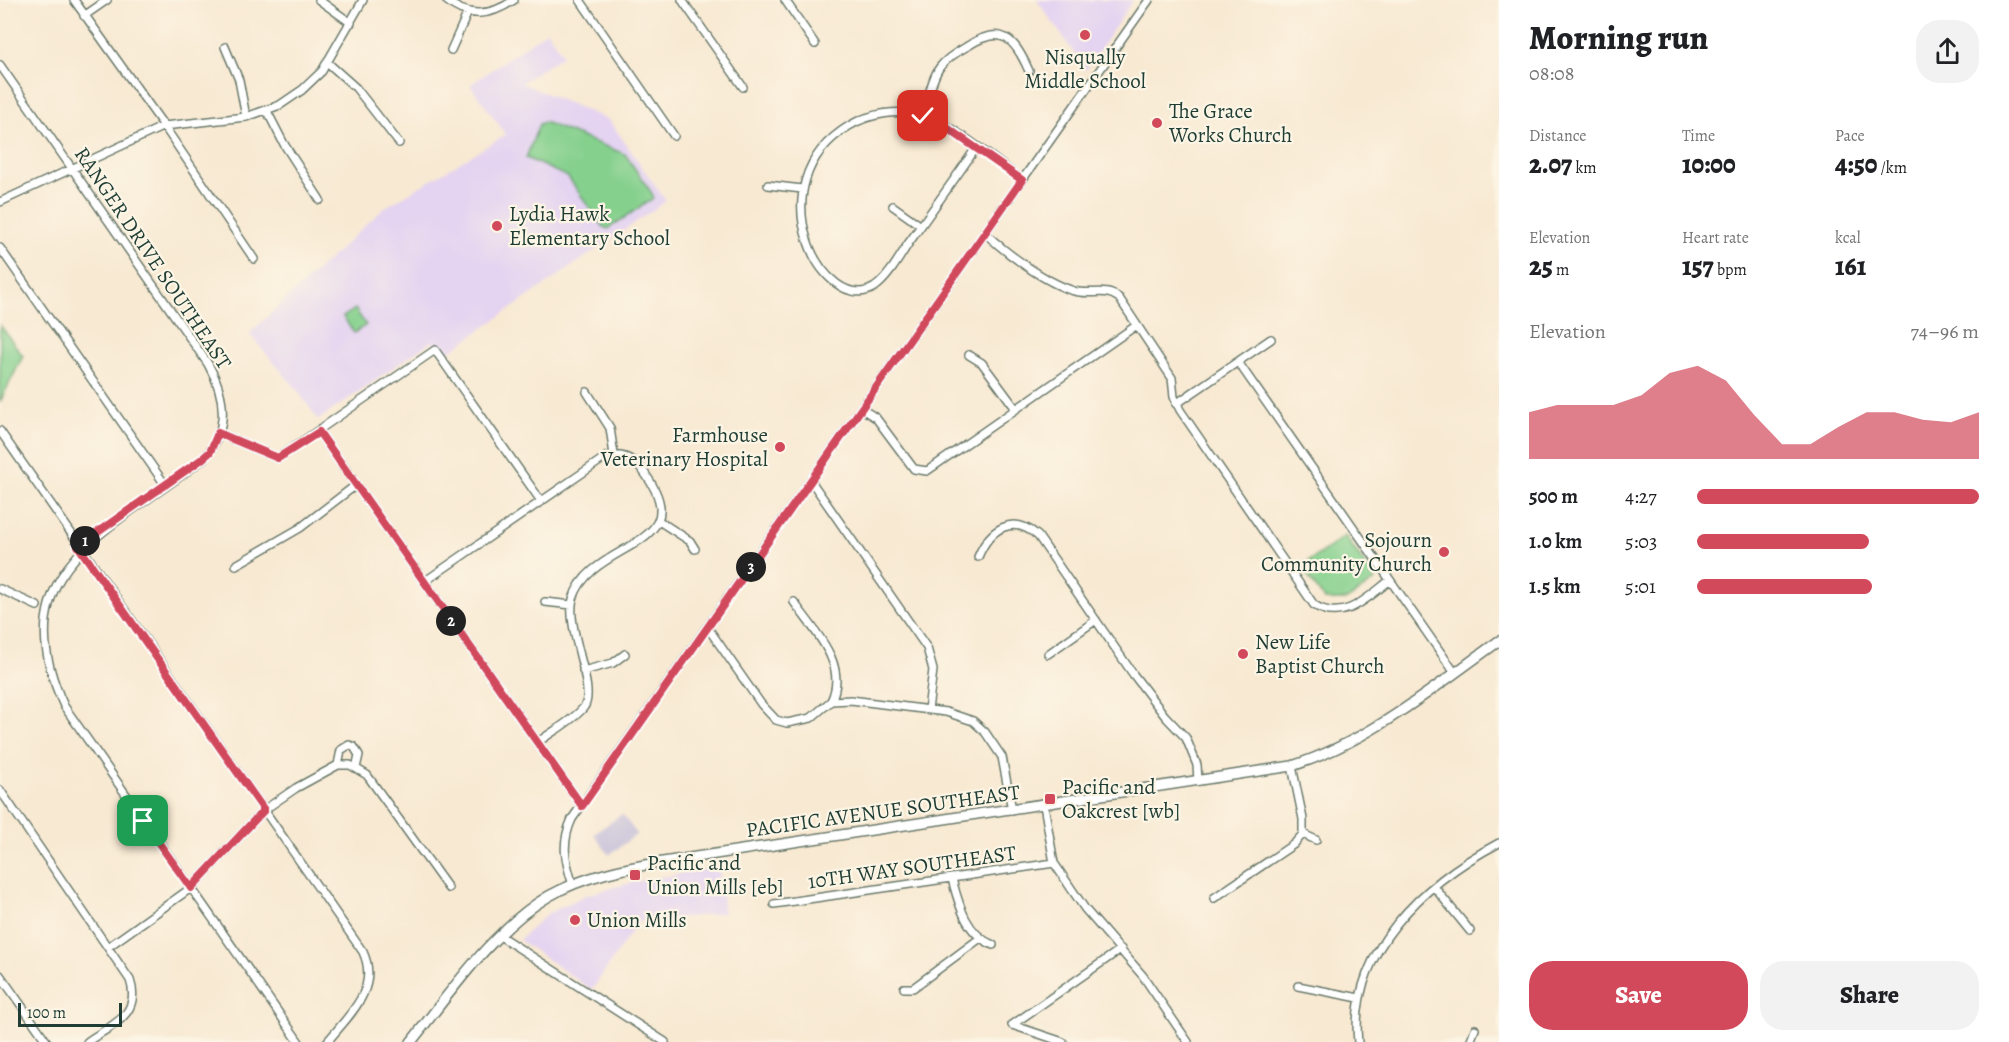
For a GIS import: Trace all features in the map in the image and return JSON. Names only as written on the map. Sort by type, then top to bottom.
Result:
[{"type":"main road","name":"PACIFIC AVENUE SOUTHEAST","points":[[411,1042],[500,936],[536,904],[573,885],[631,867],[1292,765],[1355,741],[1499,642]]},
{"type":"street","points":[[74,0],[164,126],[254,259]]},
{"type":"street","points":[[84,16],[107,0]]},
{"type":"street","points":[[319,0],[351,23]]},
{"type":"street","points":[[0,202],[164,126],[246,117],[267,111],[302,90],[328,63],[363,0]]},
{"type":"street","points":[[446,0],[468,12],[492,12],[514,0]]},
{"type":"street","points":[[580,0],[674,136]]},
{"type":"street","points":[[682,0],[743,87]]},
{"type":"street","points":[[785,0],[815,44]]},
{"type":"street","points":[[573,885],[566,861],[564,841],[569,825],[1149,0]]},
{"type":"street","points":[[451,50],[468,12]]},
{"type":"street","points":[[923,116],[937,72],[944,62],[988,35],[1006,37],[1020,50],[1029,71]]},
{"type":"street","points":[[225,47],[239,80],[246,117]]},
{"type":"street","points":[[328,63],[356,88],[399,143]]},
{"type":"street","name":"RANGER DRIVE SOUTHEAST","points":[[0,65],[208,364],[223,399],[224,416],[210,452],[166,486],[68,554]]},
{"type":"street","points":[[267,111],[320,200]]},
{"type":"street","points":[[976,148],[875,287],[865,291],[843,287],[832,279],[811,252],[804,237],[800,208],[802,189],[813,160],[828,141],[864,118],[909,113],[937,121],[976,148],[1022,180]]},
{"type":"street","points":[[768,185],[802,189]]},
{"type":"street","points":[[893,206],[921,226]]},
{"type":"street","points":[[985,233],[1007,254],[1065,288],[1078,292],[1101,291],[1113,294],[1137,325],[1172,378],[1176,404],[1314,605],[1331,612],[1346,611],[1389,581]]},
{"type":"street","points":[[0,248],[166,486]]},
{"type":"street","points":[[862,409],[876,418],[910,464],[920,471],[927,471],[1137,325]]},
{"type":"street","points":[[1176,404],[1271,339]]},
{"type":"street","points":[[218,433],[278,458],[319,432],[435,350],[541,501]]},
{"type":"street","points":[[969,355],[982,363],[1016,409]]},
{"type":"street","points":[[1238,362],[1455,673]]},
{"type":"street","points":[[587,392],[610,429],[614,455]]},
{"type":"street","points":[[0,431],[368,963],[369,979],[363,997],[327,1042]]},
{"type":"street","points":[[319,432],[582,806]]},
{"type":"street","points":[[424,582],[599,460],[614,455],[634,462],[658,493],[662,507],[659,521],[650,532],[589,574],[579,586],[572,605],[571,623],[588,696],[584,708],[537,743]]},
{"type":"street","points":[[811,481],[927,648],[933,670],[928,710]]},
{"type":"street","points":[[236,565],[300,528],[356,485]]},
{"type":"street","points":[[659,521],[690,541],[695,549]]},
{"type":"street","points":[[978,557],[984,542],[1000,529],[1019,524],[1038,536],[1165,716],[1186,738],[1197,765],[1198,781]]},
{"type":"street","points":[[0,590],[37,606]]},
{"type":"street","points":[[545,602],[572,605]]},
{"type":"street","points":[[708,628],[761,704],[776,720],[787,723],[812,718],[831,701],[836,686],[834,662],[794,602]]},
{"type":"street","points":[[1048,654],[1096,620]]},
{"type":"street","points":[[582,671],[613,663],[625,654]]},
{"type":"street","points":[[39,655],[45,673],[64,706],[299,1042]]},
{"type":"street","points":[[831,701],[852,700],[958,714],[973,721],[985,732],[1005,763],[1012,810]]},
{"type":"street","points":[[338,765],[341,750],[349,746],[354,747],[359,755],[353,767]]},
{"type":"street","points":[[108,947],[191,888],[264,810],[321,772],[338,765],[353,767],[367,775],[448,888]]},
{"type":"street","points":[[1215,898],[1294,844],[1303,834],[1303,819],[1292,765]]},
{"type":"street","points":[[0,790],[130,980],[134,998],[132,1008],[87,1042]]},
{"type":"street","points":[[1044,805],[1054,864],[1085,909],[1121,949],[1188,1042]]},
{"type":"street","points":[[1303,834],[1316,840]]},
{"type":"street","points":[[1358,1042],[1356,1013],[1359,998],[1374,956],[1386,937],[1435,888],[1499,843]]},
{"type":"street","name":"10TH WAY SOUTHEAST","points":[[774,904],[1054,864]]},
{"type":"street","points":[[952,879],[958,902],[979,939],[993,945]]},
{"type":"street","points":[[1435,888],[1470,931]]},
{"type":"street","points":[[500,936],[665,1042]]},
{"type":"street","points":[[904,988],[913,988],[979,939]]},
{"type":"street","points":[[1063,1042],[1012,1025],[1121,949]]},
{"type":"street","points":[[0,975],[47,1042]]},
{"type":"street","points":[[1298,986],[1359,998]]},
{"type":"street","points":[[1470,1042],[1475,1029]]},
{"type":"shaded area","name":"Nisqually Middle School","points":[[1037,0],[1133,0],[1086,70]]},
{"type":"shaded area","name":"Lydia Hawk Elementary School","points":[[547,31],[563,55],[521,83],[609,120],[666,201],[443,356],[432,341],[318,420],[295,387],[249,334],[384,208],[506,135],[470,85]]},
{"type":"shaded area","points":[[622,814],[637,834],[609,855],[594,834]]},
{"type":"shaded area","points":[[719,867],[724,913],[638,922],[592,990],[519,940],[547,914],[586,895],[634,882]]},
{"type":"green space","points":[[544,122],[625,154],[653,198],[608,229],[603,227],[568,177],[526,158],[539,124]]},
{"type":"green space","points":[[355,309],[366,325],[354,333],[343,317]]},
{"type":"green space","points":[[0,325],[23,356],[0,402]]},
{"type":"green space","points":[[1345,536],[1376,580],[1347,600],[1325,600],[1301,567]]},
{"type":"place","name":"Nisqually Middle School","points":[[1085,35]]},
{"type":"place","name":"The Grace Works Church","points":[[1157,123]]},
{"type":"place","name":"Lydia Hawk Elementary School","points":[[497,226]]},
{"type":"place","name":"Farmhouse Veterinary Hospital","points":[[780,447]]},
{"type":"place","name":"Sojourn Community Church","points":[[1444,552]]},
{"type":"place","name":"New Life Baptist Church","points":[[1243,654]]},
{"type":"place","name":"Pacific and Oakcrest [wb]","points":[[1050,799]]},
{"type":"place","name":"Pacific and Union Mills [eb]","points":[[635,875]]},
{"type":"place","name":"Union Mills","points":[[575,920]]},
{"type":"route","points":[[143,821],[191,888],[264,810],[78,546],[190,469],[210,452],[218,433],[278,458],[319,432],[582,806],[1022,180],[937,121],[923,116]]}]
